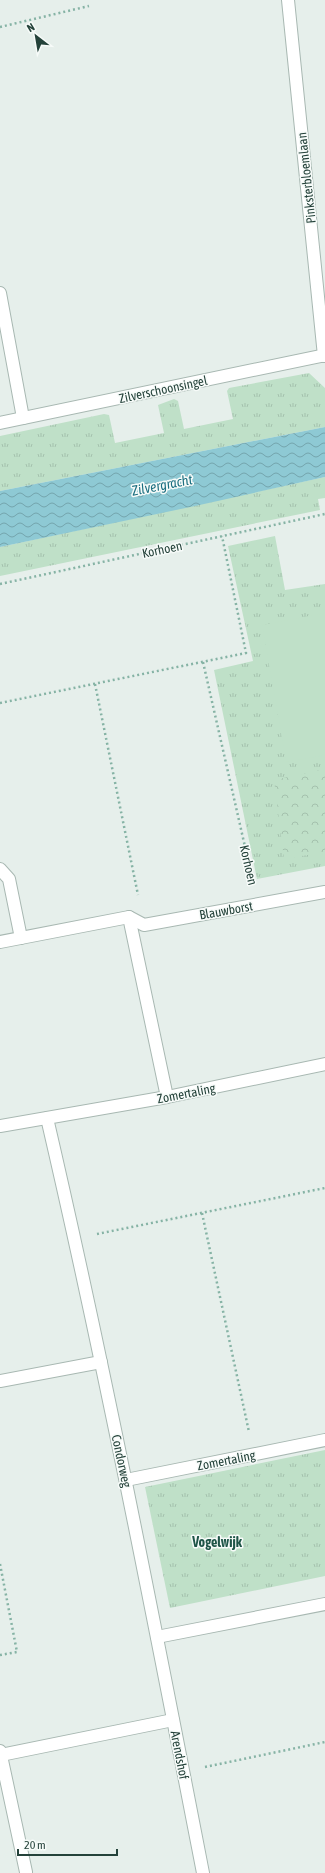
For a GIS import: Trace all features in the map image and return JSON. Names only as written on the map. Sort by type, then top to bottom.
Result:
[{"type":"street","name":"Pinksterbloemlaan","points":[[288,0],[324,355]]},
{"type":"street","points":[[0,293],[23,418]]},
{"type":"street","name":"Zilverschoonsingel","points":[[0,423],[324,355]]},
{"type":"street","points":[[0,868],[9,879],[21,938]]},
{"type":"street","name":"Blauwborst","points":[[144,925],[325,892]]},
{"type":"street","points":[[0,942],[129,916],[144,925]]},
{"type":"street","points":[[129,916],[167,1097]]},
{"type":"street","name":"Zomertaling","points":[[0,1126],[167,1097],[325,1064]]},
{"type":"street","name":"Condorweg","points":[[47,1118],[75,1238],[126,1480],[157,1637]]},
{"type":"street","points":[[0,1382],[101,1362]]},
{"type":"street","name":"Zomertaling","points":[[126,1480],[325,1440]]},
{"type":"street","points":[[157,1637],[325,1604]]},
{"type":"street","name":"Arendshof","points":[[157,1637],[203,1873]]},
{"type":"street","points":[[26,1872],[0,1753],[173,1720]]},
{"type":"path","points":[[0,27],[89,6]]},
{"type":"path","name":"Korhoen","points":[[0,584],[325,514]]},
{"type":"path","points":[[0,703],[246,653],[222,536]]},
{"type":"path","name":"Korhoen","points":[[203,662],[258,905]]},
{"type":"path","points":[[96,684],[144,925]]},
{"type":"path","points":[[75,1238],[325,1188]]},
{"type":"path","points":[[202,1213],[254,1455]]},
{"type":"path","points":[[0,1564],[17,1652],[0,1655]]},
{"type":"path","points":[[183,1771],[325,1742]]},
{"type":"green space","points":[[309,373],[325,388],[325,427],[0,491],[0,436],[104,414],[109,415],[115,443],[164,433],[158,405],[174,399],[178,401],[184,429],[233,419],[227,391],[229,388]]},
{"type":"green space","points":[[325,477],[325,498],[318,499],[320,510],[0,576],[0,547]]},
{"type":"green space","points":[[275,536],[285,590],[325,584],[325,866],[257,879],[214,670],[253,661],[228,546]]},
{"type":"green space","points":[[325,613],[325,755],[286,762],[262,625]]},
{"type":"green space","points":[[325,769],[325,852],[284,859],[274,780]]},
{"type":"green space","points":[[325,1450],[325,1576],[170,1608],[145,1487]]},
{"type":"water","name":"Zilvergracht","points":[[325,427],[325,477],[0,547],[0,491]]},
{"type":"district","name":"Vogelwijk","points":[[217,1542]]}]
